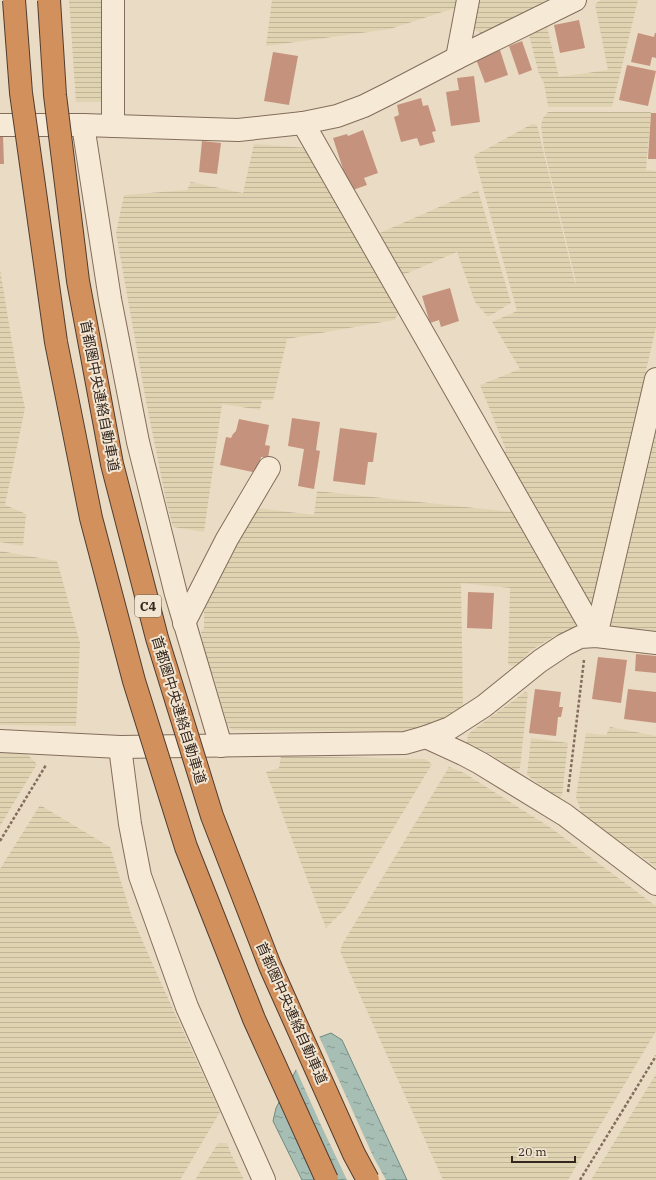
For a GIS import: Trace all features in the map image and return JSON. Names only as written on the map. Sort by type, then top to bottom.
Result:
[{"type":"highway","name":"C4","points":[[14,0],[21,93],[56,342],[90,518],[130,666],[186,846],[254,1019],[327,1180]]},
{"type":"highway","name":"首都圏中央連絡自動車道","points":[[49,0],[55,95],[78,281],[112,464],[156,638],[212,816],[270,966],[354,1154],[368,1180]]},
{"type":"street","points":[[113,126],[114,0]]},
{"type":"street","points":[[457,58],[468,0]]},
{"type":"street","points":[[0,124],[238,130],[303,123],[337,116],[364,106],[575,0]]},
{"type":"street","points":[[303,123],[596,636]]},
{"type":"street","points":[[83,125],[110,299],[138,442],[176,594],[221,746]]},
{"type":"street","points":[[596,636],[656,379]]},
{"type":"street","points":[[184,623],[227,538],[269,468]]},
{"type":"street","points":[[0,741],[120,747],[405,743],[450,728],[484,706],[564,645],[580,637],[596,636],[656,643]]},
{"type":"street","points":[[426,737],[480,763],[565,815],[656,884]]},
{"type":"street","points":[[120,747],[130,824],[140,876],[187,1007],[264,1180]]},
{"type":"path","points":[[565,815],[585,646],[596,636]]},
{"type":"path","points":[[0,842],[59,744]]},
{"type":"path","points":[[580,1180],[656,1056]]},
{"type":"shaded area","points":[[69,0],[108,0],[107,102],[76,102]]},
{"type":"shaded area","points":[[272,0],[457,0],[455,8],[390,29],[266,46]]},
{"type":"shaded area","points":[[474,0],[550,0],[482,34],[470,26]]},
{"type":"shaded area","points":[[601,0],[638,0],[612,107],[548,107],[544,83],[539,74],[529,35],[547,27],[559,77],[608,70],[595,4]]},
{"type":"shaded area","points":[[548,112],[651,112],[646,170],[656,171],[656,327],[593,602],[584,604],[497,454],[506,450],[480,385],[520,369],[492,322],[517,311],[474,156],[532,124],[537,125],[575,283],[576,282],[544,149],[541,125],[543,118]]},
{"type":"shaded area","points":[[254,144],[308,148],[401,310],[394,320],[287,339],[273,400],[262,400],[260,410],[222,404],[204,532],[173,527],[167,505],[146,401],[116,233],[124,195],[187,190],[191,182],[243,193]]},
{"type":"shaded area","points":[[478,190],[511,303],[488,317],[475,302],[457,252],[396,278],[373,236]]},
{"type":"shaded area","points":[[0,269],[16,367],[25,408],[5,505],[26,514],[23,546],[0,542]]},
{"type":"shaded area","points":[[656,412],[656,635],[612,629],[606,619]]},
{"type":"shaded area","points":[[317,491],[512,512],[576,618],[577,622],[575,626],[571,630],[556,635],[530,651],[519,663],[512,666],[508,664],[510,588],[461,583],[463,707],[443,720],[424,727],[404,731],[232,730],[228,726],[213,675],[207,664],[201,632],[204,628],[204,612],[209,589],[249,507],[314,515]]},
{"type":"shaded area","points":[[0,551],[57,561],[80,643],[76,726],[0,725]]},
{"type":"shaded area","points":[[525,692],[528,693],[520,768],[517,771],[488,753],[473,748],[467,743],[468,734]]},
{"type":"shaded area","points":[[610,727],[656,736],[656,867],[582,814],[576,797],[586,733],[606,735]]},
{"type":"shaded area","points":[[531,738],[568,743],[562,795],[559,799],[527,775]]},
{"type":"shaded area","points":[[0,752],[26,753],[37,764],[0,826]]},
{"type":"shaded area","points":[[281,756],[425,759],[432,764],[345,909],[326,928],[266,772],[279,768]]},
{"type":"shaded area","points":[[449,767],[464,773],[551,828],[656,906],[656,1031],[568,1180],[443,1180],[340,951],[343,943]]},
{"type":"shaded area","points":[[40,805],[110,847],[132,917],[220,1112],[180,1180],[0,1180],[0,869]]},
{"type":"shaded area","points":[[656,1074],[656,1180],[591,1180]]},
{"type":"shaded area","points":[[218,1143],[227,1143],[244,1180],[195,1180]]},
{"type":"water","points":[[331,1033],[342,1040],[407,1180],[302,1180],[273,1121],[276,1108],[312,1040]]},
{"type":"pier","points":[[319,1036],[373,1156],[386,1180],[347,1180],[320,1123],[295,1067],[310,1039]]},
{"type":"building","points":[[579,20],[585,48],[560,53],[554,25]]},
{"type":"building","points":[[638,33],[654,37],[656,33],[656,58],[652,57],[650,66],[631,62]]},
{"type":"building","points":[[522,41],[532,70],[519,75],[509,46]]},
{"type":"building","points":[[500,50],[508,75],[485,83],[476,59]]},
{"type":"building","points":[[273,52],[298,56],[289,105],[264,101]]},
{"type":"building","points":[[627,65],[656,71],[648,106],[619,100]]},
{"type":"building","points":[[474,76],[480,122],[451,126],[446,92],[459,90],[457,78]]},
{"type":"building","points":[[421,98],[423,106],[428,105],[436,131],[432,132],[435,142],[420,146],[417,138],[401,142],[394,117],[399,115],[397,105]]},
{"type":"building","points":[[651,113],[656,113],[656,159],[648,159]]},
{"type":"building","points":[[363,130],[378,173],[364,178],[367,185],[350,191],[333,138],[347,134],[348,136]]},
{"type":"building","points":[[0,136],[3,136],[4,164],[0,164]]},
{"type":"building","points":[[202,141],[221,143],[217,174],[199,172]]},
{"type":"building","points":[[450,288],[459,321],[441,327],[439,320],[430,323],[422,296]]},
{"type":"building","points":[[292,418],[320,422],[316,450],[320,451],[314,489],[298,486],[304,449],[288,446]]},
{"type":"building","points":[[239,419],[269,425],[265,445],[270,446],[268,458],[261,457],[257,473],[220,465],[226,437],[231,438],[236,431]]},
{"type":"building","points":[[340,428],[377,433],[373,462],[368,462],[365,485],[333,481]]},
{"type":"building","points":[[468,592],[494,593],[492,629],[467,628]]},
{"type":"building","points":[[636,654],[656,656],[656,673],[635,671]]},
{"type":"building","points":[[598,657],[627,660],[621,703],[592,699]]},
{"type":"building","points":[[535,689],[561,692],[559,707],[563,707],[561,717],[558,717],[556,736],[529,733]]},
{"type":"building","points":[[628,689],[656,692],[656,723],[624,719]]}]
